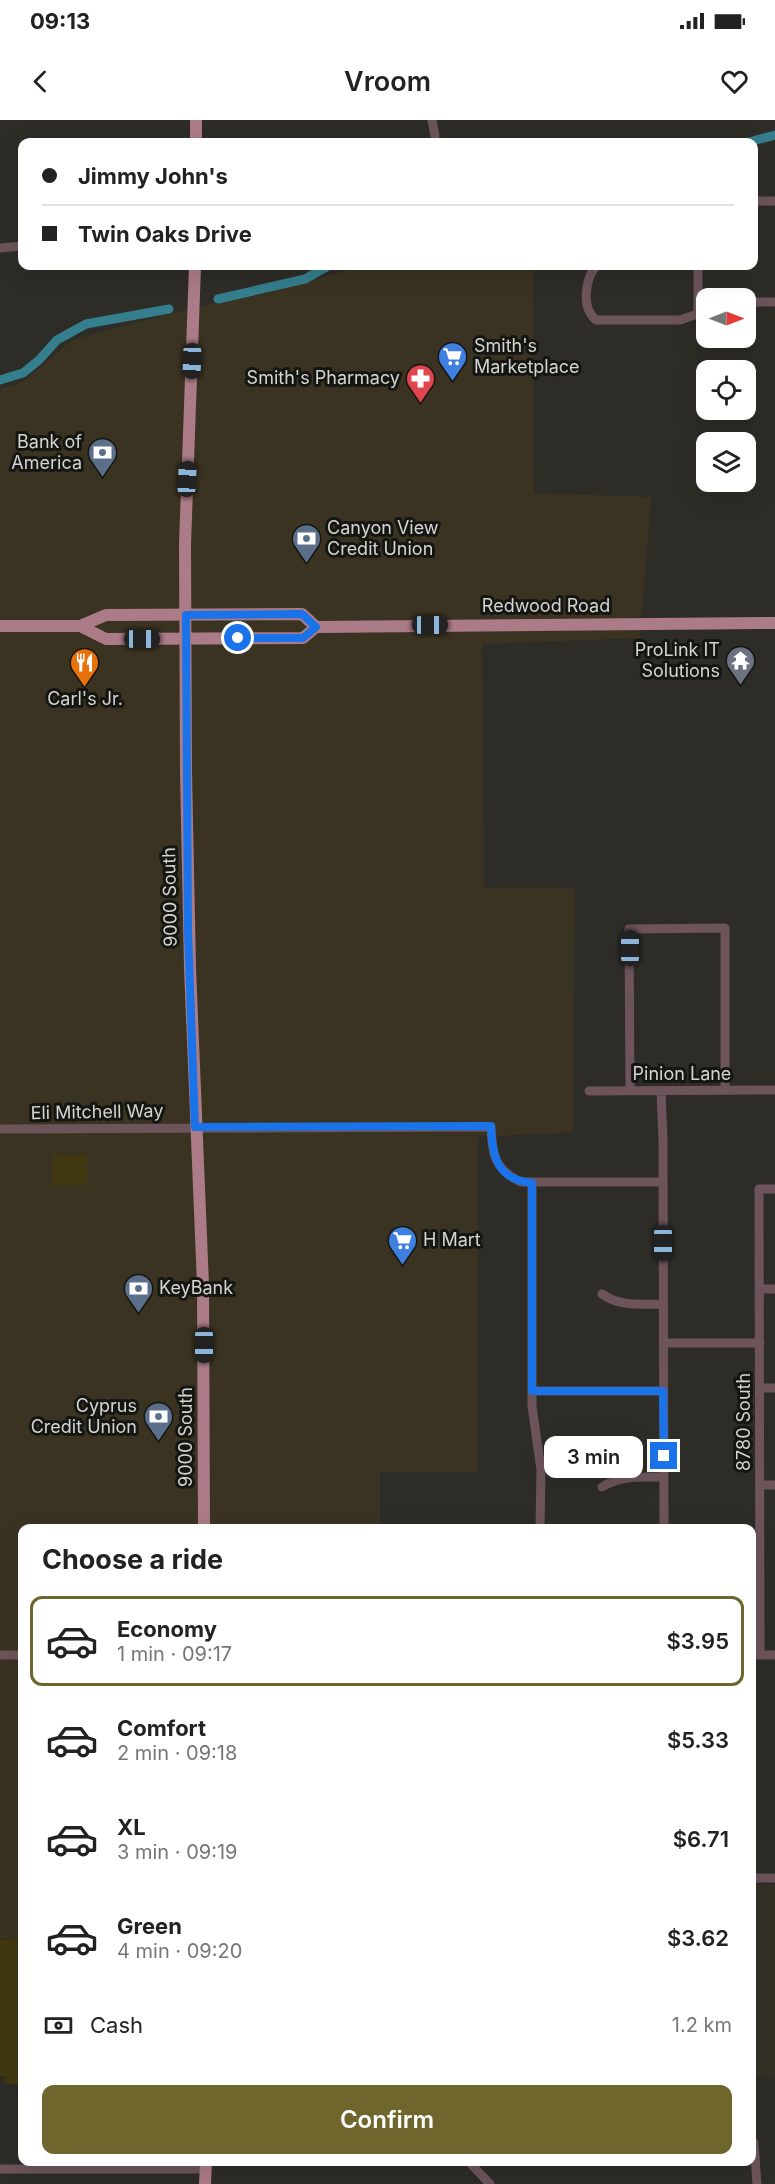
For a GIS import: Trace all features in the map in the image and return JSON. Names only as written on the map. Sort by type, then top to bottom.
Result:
[{"type":"main road","points":[[196,120],[196,138]]},
{"type":"main road","name":"9000 South","points":[[195,270],[185,545],[188,931],[203,1285],[204,1524]]},
{"type":"main road","name":"Redwood Road","points":[[0,626],[80,626],[106,615],[302,614],[316,627]]},
{"type":"main road","name":"Redwood Road","points":[[80,626],[106,639],[186,639],[303,638],[316,627],[775,623]]},
{"type":"main road","points":[[205,2184],[206,2166]]},
{"type":"street","points":[[432,120],[435,136]]},
{"type":"street","points":[[758,201],[775,201]]},
{"type":"street","points":[[0,249],[18,247]]},
{"type":"street","points":[[594,270],[587,281],[587,305],[592,317],[596,320],[680,320],[696,315]]},
{"type":"street","points":[[698,270],[700,288]]},
{"type":"street","points":[[756,303],[775,302]]},
{"type":"street","points":[[630,1091],[629,928],[725,928],[725,1090]]},
{"type":"street","name":"Pinion Lane","points":[[589,1091],[775,1090]]},
{"type":"street","points":[[661,1091],[664,1524]]},
{"type":"street","name":"Eli Mitchell Way","points":[[0,1129],[491,1126],[494,1157],[502,1169],[510,1177],[521,1182],[532,1183]]},
{"type":"street","points":[[540,1524],[541,1470],[532,1421],[532,1183],[663,1182]]},
{"type":"street","name":"8780 South","points":[[756,1655],[760,1485],[759,1189],[775,1189]]},
{"type":"street","points":[[760,1289],[775,1289]]},
{"type":"street","points":[[602,1294],[622,1304],[663,1304]]},
{"type":"street","points":[[664,1343],[760,1342]]},
{"type":"street","points":[[760,1388],[775,1388]]},
{"type":"street","points":[[532,1391],[663,1391]]},
{"type":"street","points":[[602,1487],[612,1480],[664,1477]]},
{"type":"street","points":[[760,1485],[775,1485]]},
{"type":"street","points":[[0,1655],[18,1655]]},
{"type":"street","points":[[756,1655],[775,1655]]},
{"type":"street","points":[[756,1878],[775,1878]]},
{"type":"street","points":[[756,2154],[757,2184]]},
{"type":"street","points":[[0,2169],[154,2166]]},
{"type":"street","points":[[473,2166],[490,2184]]},
{"type":"shaded area","points":[[533,270],[534,493],[651,497],[640,638],[482,644],[484,888],[575,888],[573,1132],[478,1137],[478,1472],[380,1472],[380,1524],[18,1524],[18,1939],[0,1939],[0,389],[23,382],[72,340],[167,314],[252,296],[344,271]]},
{"type":"shaded area","points":[[53,1155],[87,1155],[87,1185],[53,1185]]},
{"type":"shaded area","points":[[756,1885],[775,1885],[775,2077],[756,2077]]},
{"type":"shaded area","points":[[18,1939],[18,2084],[5,2084],[5,2076],[0,2076],[0,1940]]},
{"type":"waterway","points":[[758,140],[775,135]]},
{"type":"waterway","points":[[218,299],[305,279],[321,270]]},
{"type":"waterway","points":[[0,380],[23,373],[39,360],[57,340],[86,324],[169,309]]},
{"type":"place","name":"Smith's Marketplace","points":[[453,382]]},
{"type":"place","name":"Smith's Pharmacy","points":[[421,404]]},
{"type":"place","name":"Bank of America","points":[[103,478]]},
{"type":"place","name":"Canyon View Credit Union","points":[[306,564]]},
{"type":"place","name":"ProLink IT Solutions","points":[[741,686]]},
{"type":"place","name":"Carl's Jr.","points":[[85,688]]},
{"type":"place","name":"H Mart","points":[[402,1266]]},
{"type":"place","name":"KeyBank","points":[[138,1314]]},
{"type":"place","name":"Cyprus Credit Union","points":[[158,1442]]},
{"type":"route","points":[[238,638],[303,638],[316,627],[302,614],[186,615],[188,931],[195,1127],[491,1126],[494,1157],[502,1169],[510,1177],[521,1182],[532,1183],[532,1391],[663,1391],[664,1456]]}]
